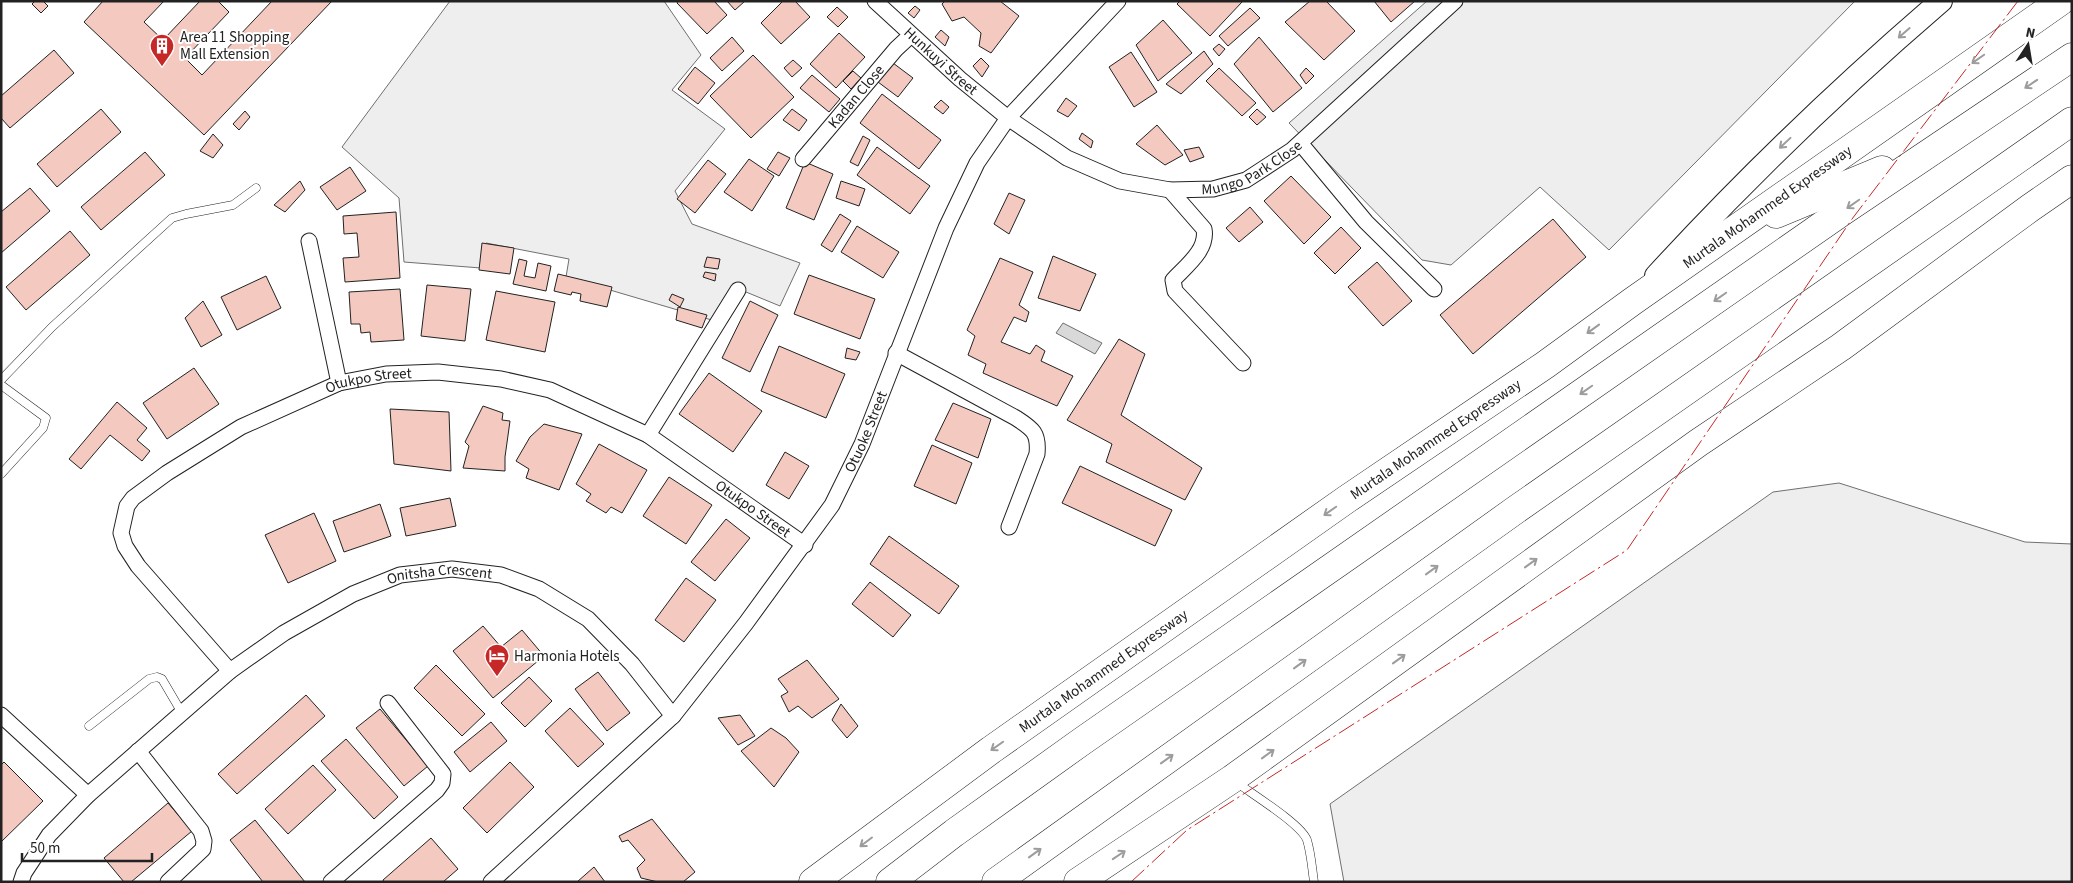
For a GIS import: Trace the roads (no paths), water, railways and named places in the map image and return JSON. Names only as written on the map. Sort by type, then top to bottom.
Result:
[{"type":"highway","name":"Murtala Mohammed Expressway","points":[[813,882],[991,750],[1347,499],[1545,364],[2060,1]]},
{"type":"highway","points":[[890,882],[954,833],[1089,737],[1936,147],[2072,57]]},
{"type":"highway","points":[[996,882],[1514,511],[2072,121]]},
{"type":"highway","points":[[1726,236],[1936,147]]},
{"type":"highway","points":[[1078,882],[1232,779],[1698,443],[1841,347],[2030,208],[2072,180]]},
{"type":"main road","points":[[1633,301],[1753,173],[1941,1]]},
{"type":"street","name":"Hunkuyi Street","points":[[875,1],[910,36],[1008,118]]},
{"type":"street","name":"Otuoke Street","points":[[673,716],[805,544],[832,505],[862,444],[946,228],[977,163],[1008,118],[1118,1]]},
{"type":"street","name":"Mungo Park Close","points":[[1008,118],[1067,158],[1120,181],[1170,190],[1213,189],[1246,180],[1300,144],[1455,1]]},
{"type":"street","name":"Kadan Close","points":[[804,159],[896,49],[910,36]]},
{"type":"street","points":[[1300,144],[1366,222],[1434,289]]},
{"type":"street","points":[[1170,190],[1204,229],[1206,237],[1203,246],[1173,280],[1176,291],[1243,363]]},
{"type":"street","points":[[309,241],[339,383]]},
{"type":"street","points":[[648,435],[738,290]]},
{"type":"street","points":[[896,353],[1016,418],[1028,425],[1036,434],[1038,442],[1037,454],[1009,527]]},
{"type":"street","name":"Otukpo Street","points":[[230,671],[138,566],[129,553],[121,533],[127,506],[133,498],[167,473],[241,427],[339,383],[386,374],[438,372],[501,379],[550,390],[648,435],[805,544]]},
{"type":"street","name":"Onitsha Crescent","points":[[22,882],[24,873],[49,835],[88,795],[230,671],[284,633],[353,594],[400,575],[452,569],[501,575],[538,589],[588,619],[632,664],[673,716]]},
{"type":"street","points":[[331,882],[437,790],[442,783],[442,774],[388,703]]},
{"type":"street","points":[[1,715],[88,795]]},
{"type":"street","points":[[491,882],[673,716]]},
{"type":"street","points":[[138,751],[201,831],[204,841],[203,850],[168,882]]},
{"type":"lane","points":[[1,380],[52,327],[172,218],[233,205],[256,188]]},
{"type":"lane","points":[[1,385],[46,418],[43,428],[1,474]]},
{"type":"lane","points":[[89,726],[149,679],[157,676],[162,679],[182,712]]},
{"type":"lane","points":[[1232,779],[1269,807],[1291,820],[1306,838],[1314,882]]},
{"type":"place","name":"Area 11 Shopping Mall Extension","points":[[162,67]]},
{"type":"place","name":"Harmonia Hotels","points":[[497,677]]}]
